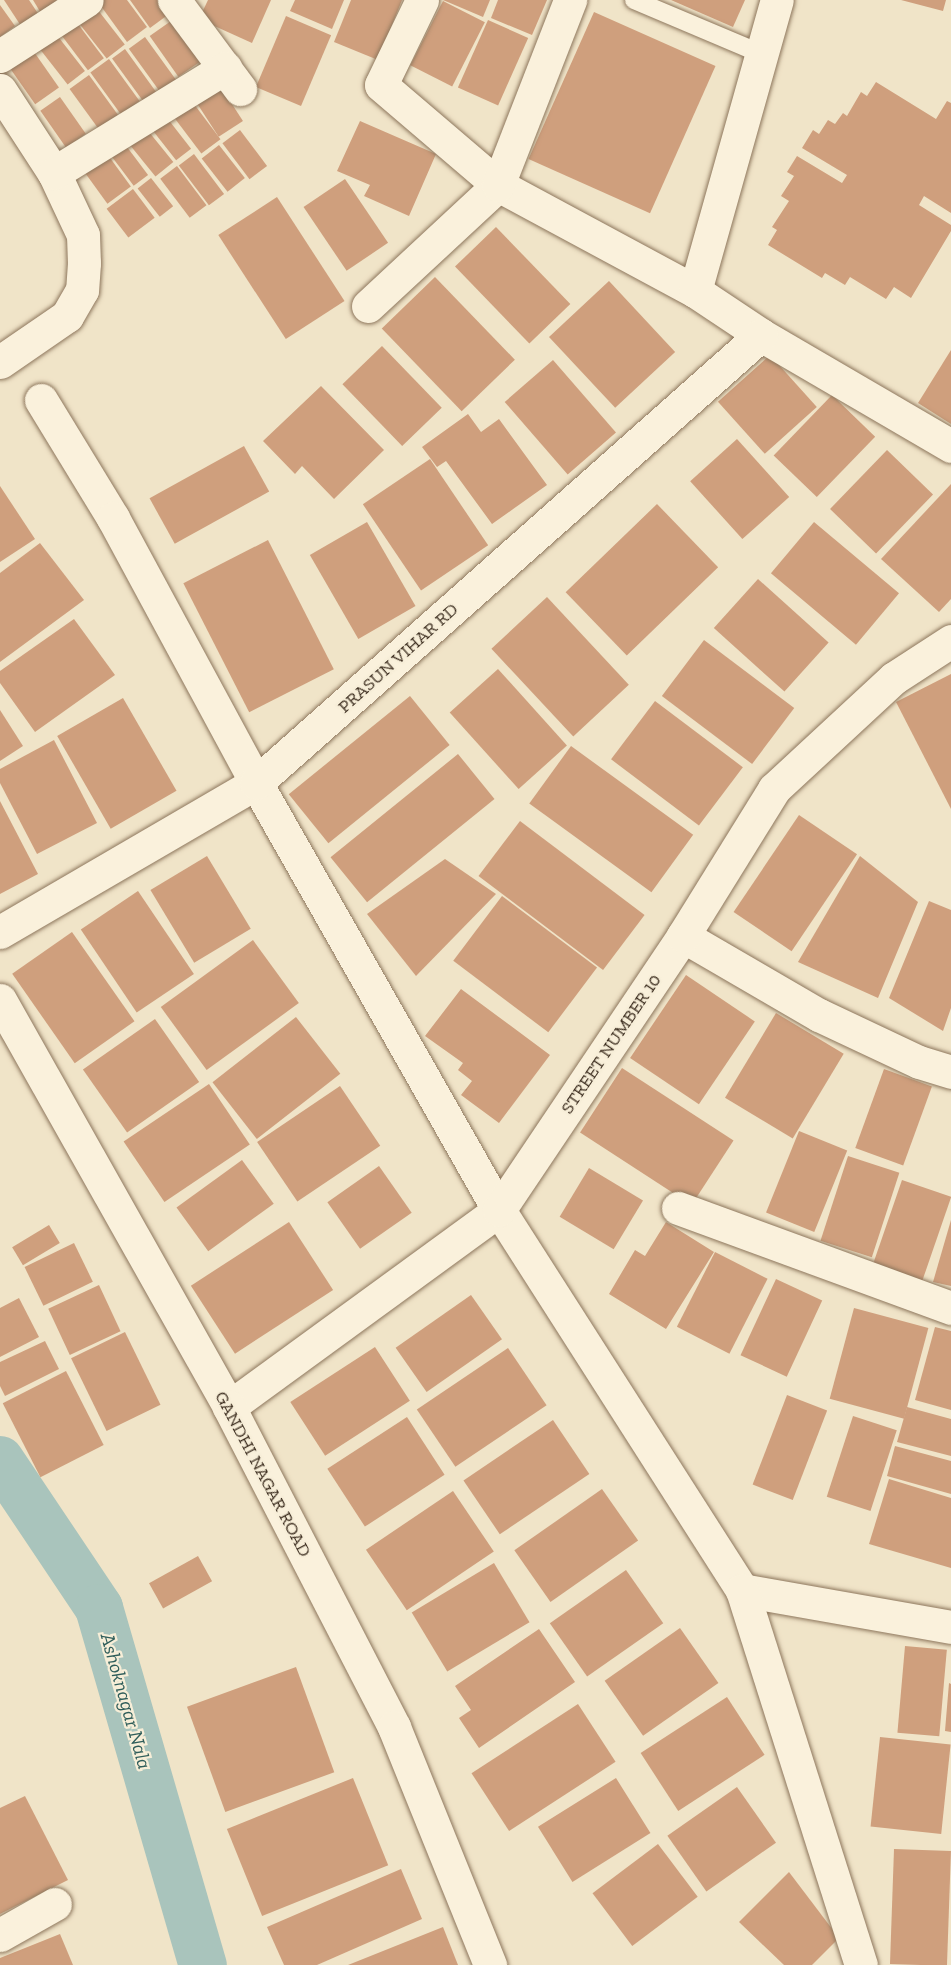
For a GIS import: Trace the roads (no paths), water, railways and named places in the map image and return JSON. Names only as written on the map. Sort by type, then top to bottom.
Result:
[{"type":"street","points":[[0,56],[87,0]]},
{"type":"street","points":[[54,173],[232,78],[174,0]]},
{"type":"street","points":[[422,0],[381,85],[498,185],[695,291],[760,335],[951,446]]},
{"type":"street","points":[[368,306],[498,185],[570,0]]},
{"type":"street","points":[[695,291],[764,55],[777,0]]},
{"type":"street","points":[[0,90],[54,173],[83,235],[82,290],[67,316],[0,362]]},
{"type":"street","name":"PRASUN VIHAR RD","points":[[0,932],[256,783],[760,335]]},
{"type":"street","points":[[41,399],[113,518],[256,783],[499,1210],[742,1590],[861,1965]]},
{"type":"street","name":"STREET NUMBER 10","points":[[229,1407],[499,1210],[683,936],[774,789],[894,678],[951,640]]},
{"type":"street","points":[[683,936],[819,1015],[919,1062],[951,1072]]},
{"type":"street","name":"GANDHI NAGAR ROAD","points":[[0,1000],[229,1407],[394,1727],[490,1965]]},
{"type":"street","points":[[678,1208],[951,1308]]},
{"type":"street","points":[[742,1590],[951,1627]]},
{"type":"street","points":[[0,1935],[55,1904]]},
{"type":"lane","points":[[634,0],[764,55]]},
{"type":"waterway","name":"Ashoknagar Nala","points":[[0,1460],[99,1608],[203,1965]]}]
